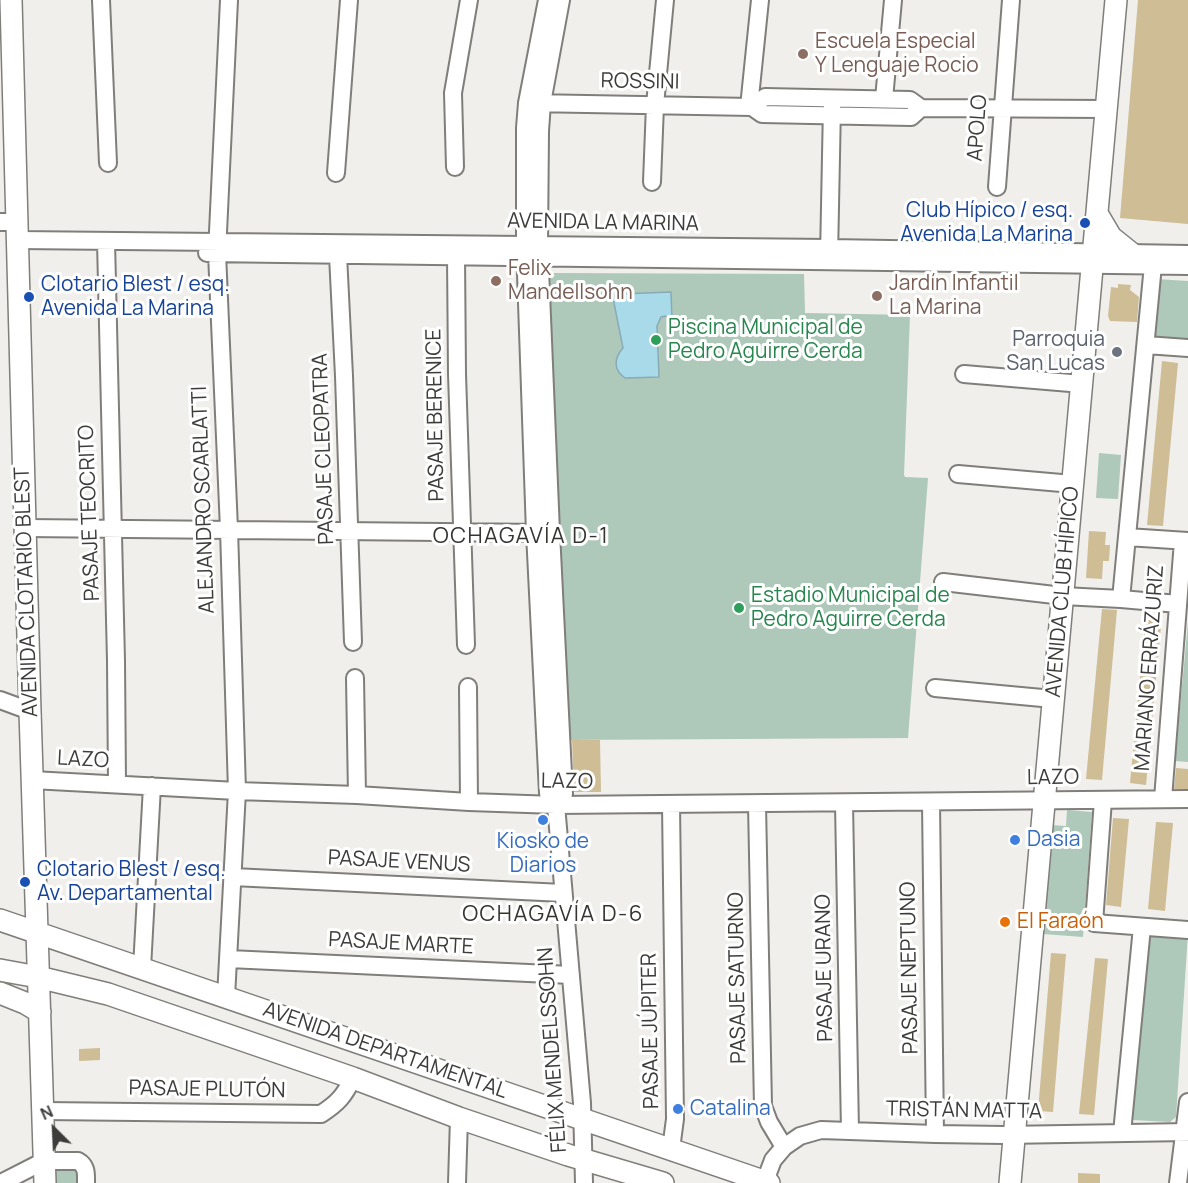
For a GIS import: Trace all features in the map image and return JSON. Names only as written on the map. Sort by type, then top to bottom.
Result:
[{"type":"main road","name":"AVENIDA CLOTARIO BLEST","points":[[11,0],[13,234],[25,528],[45,1183]]},
{"type":"main road","name":"AVENIDA CLUB HÍPICO","points":[[1010,1183],[1116,0]]},
{"type":"main road","points":[[1098,215],[1111,237],[1131,253]]},
{"type":"main road","name":"AVENIDA DEPARTAMENTAL","points":[[0,920],[767,1182]]},
{"type":"main road","name":"AVENIDA DEPARTAMENTAL","points":[[0,970],[108,994],[353,1078],[459,1118],[584,1160],[663,1183]]},
{"type":"main road","points":[[0,993],[40,1012]]},
{"type":"street","points":[[101,0],[108,164]]},
{"type":"street","name":"ALEJANDRO SCARLATTI","points":[[226,998],[237,791],[218,248],[229,0]]},
{"type":"street","points":[[336,173],[349,0]]},
{"type":"street","points":[[455,167],[453,93],[468,0]]},
{"type":"street","name":"FÉLIX MENDELSSOHN","points":[[535,103],[548,0]]},
{"type":"street","name":"FÉLIX MENDELSSOHN","points":[[561,0],[535,103],[525,128],[533,251],[543,533],[564,794],[556,806],[583,1119],[584,1183]]},
{"type":"street","points":[[652,182],[654,105],[665,0]]},
{"type":"street","points":[[750,107],[760,0]]},
{"type":"street","points":[[885,99],[893,0]]},
{"type":"street","name":"APOLO","points":[[997,187],[1011,0]]},
{"type":"street","name":"ROSSINI","points":[[750,107],[765,97],[910,100],[921,108],[1107,109]]},
{"type":"street","points":[[829,254],[832,99]]},
{"type":"street","name":"ROSSINI","points":[[535,103],[750,107],[762,114],[831,116],[911,117],[921,108]]},
{"type":"street","name":"AVENIDA LA MARINA","points":[[13,234],[106,246],[829,254],[1093,259],[1188,266]]},
{"type":"street","name":"PASAJE TEOCRITO","points":[[106,246],[116,628],[117,784]]},
{"type":"street","name":"AVENIDA LA MARINA","points":[[218,248],[338,255],[403,250],[456,256],[533,251]]},
{"type":"street","name":"AVENIDA LA MARINA","points":[[1093,259],[1131,253],[1188,254]]},
{"type":"street","name":"PASAJE CLEOPATRA","points":[[338,255],[353,642]]},
{"type":"street","name":"PASAJE BERENICE","points":[[456,256],[457,374],[466,645]]},
{"type":"street","points":[[1122,599],[1154,265]]},
{"type":"street","points":[[1146,345],[1188,348]]},
{"type":"street","points":[[964,374],[1082,384]]},
{"type":"street","points":[[958,474],[1073,484]]},
{"type":"street","points":[[25,528],[543,533]]},
{"type":"street","points":[[1127,537],[1186,541]]},
{"type":"street","name":"MARIANO ERRÁZURIZ","points":[[1163,799],[1178,604],[1186,541]]},
{"type":"street","points":[[944,582],[1063,596],[1178,604]]},
{"type":"street","points":[[355,678],[357,795]]},
{"type":"street","points":[[468,687],[469,802]]},
{"type":"street","points":[[935,688],[1053,699]]},
{"type":"street","points":[[0,700],[30,711]]},
{"type":"street","name":"LAZO","points":[[32,780],[556,806],[1188,799]]},
{"type":"street","points":[[142,968],[152,786]]},
{"type":"street","name":"LAZO","points":[[1102,800],[1094,923],[1142,927]]},
{"type":"street","name":"PASAJE NEPTUNO","points":[[931,802],[935,1134]]},
{"type":"street","name":"PASAJE URANO","points":[[844,803],[850,1131]]},
{"type":"street","name":"PASAJE JÚPITER","points":[[671,804],[675,1119],[671,1149]]},
{"type":"street","name":"PASAJE SATURNO","points":[[758,804],[763,1106],[769,1122],[784,1147]]},
{"type":"street","name":"PASAJE VENUS","points":[[233,877],[563,893]]},
{"type":"street","points":[[1122,1133],[1142,927],[1188,930]]},
{"type":"street","name":"PASAJE MARTE","points":[[229,959],[571,975]]},
{"type":"street","name":"PASAJE PLUTÓN","points":[[43,1111],[321,1114],[341,1099],[353,1078]]},
{"type":"street","points":[[1178,1183],[1188,1102]]},
{"type":"street","points":[[457,1183],[459,1118]]},
{"type":"street","name":"TRISTÁN MATTA","points":[[784,1147],[800,1136],[821,1130],[935,1134],[1186,1132]]},
{"type":"street","points":[[767,1182],[773,1160],[784,1147]]},
{"type":"street","points":[[1,1183],[44,1161],[78,1161],[84,1167],[86,1183]]},
{"type":"green space","name":"Estadio Municipal de Pedro Aguirre Cerda","points":[[550,273],[804,274],[805,313],[910,315],[904,475],[905,477],[928,478],[908,738],[564,740]]},
{"type":"green space","points":[[1156,279],[1188,281],[1188,345],[1151,342]]},
{"type":"green space","points":[[1099,453],[1121,455],[1118,499],[1096,498]]},
{"type":"green space","points":[[1188,622],[1188,762],[1175,761]]},
{"type":"green space","points":[[1067,810],[1092,812],[1083,937],[1043,934],[1051,825],[1066,826]]},
{"type":"green space","points":[[1146,930],[1188,933],[1176,1117],[1170,1122],[1132,1120]]},
{"type":"green space","points":[[78,1159],[83,1183],[52,1183],[53,1160]]},
{"type":"water","points":[[671,292],[672,320],[665,316],[661,317],[657,326],[659,377],[625,378],[618,371],[616,364],[623,348],[613,298],[621,294]]},
{"type":"building","points":[[1138,0],[1188,0],[1188,224],[1120,218]]},
{"type":"building","points":[[1118,284],[1131,285],[1130,290],[1139,297],[1137,322],[1110,321],[1108,316],[1111,287],[1118,288]]},
{"type":"building","points":[[1162,361],[1178,363],[1163,526],[1147,525]]},
{"type":"building","points":[[1089,531],[1106,532],[1105,545],[1110,545],[1109,561],[1103,561],[1102,579],[1086,578]]},
{"type":"building","points":[[1102,609],[1117,610],[1102,780],[1086,779]]},
{"type":"building","points":[[1146,613],[1162,615],[1146,785],[1130,783]]},
{"type":"building","points":[[572,740],[600,740],[601,792],[574,792]]},
{"type":"building","points":[[1176,768],[1188,769],[1188,789],[1174,789]]},
{"type":"building","points":[[1113,818],[1129,819],[1121,907],[1106,905]]},
{"type":"building","points":[[1156,822],[1173,823],[1165,911],[1148,909]]},
{"type":"building","points":[[1051,953],[1066,954],[1053,1112],[1038,1111]]},
{"type":"building","points":[[1095,958],[1108,959],[1094,1115],[1079,1114]]},
{"type":"building","points":[[100,1048],[100,1060],[79,1061],[79,1049]]},
{"type":"building","points":[[1078,1173],[1100,1174],[1100,1183],[1078,1183]]},
{"type":"place","name":"Escuela Especial Y Lenguaje Rocio","points":[[803,54]]},
{"type":"place","name":"Club Hípico / esq. Avenida La Marina","points":[[1085,223]]},
{"type":"place","name":"Felix Mandellsohn","points":[[496,281]]},
{"type":"place","name":"Jardín Infantil La Marina","points":[[877,296]]},
{"type":"place","name":"Clotario Blest / esq. Avenida La Marina","points":[[29,297]]},
{"type":"place","name":"Piscina Municipal de Pedro Aguirre Cerda","points":[[656,340]]},
{"type":"place","name":"Parroquia San Lucas","points":[[1117,352]]},
{"type":"place","name":"Estadio Municipal de Pedro Aguirre Cerda","points":[[739,608]]},
{"type":"place","name":"Kiosko de Diarios","points":[[543,820]]},
{"type":"place","name":"Dasia","points":[[1015,840]]},
{"type":"place","name":"Clotario Blest / esq. Av. Departamental","points":[[25,882]]},
{"type":"place","name":"El Faraón","points":[[1005,922]]},
{"type":"place","name":"Catalina","points":[[678,1109]]},
{"type":"district","name":"OCHAGAVÍA D-1","points":[[521,537]]},
{"type":"district","name":"OCHAGAVÍA D-6","points":[[553,915]]}]
